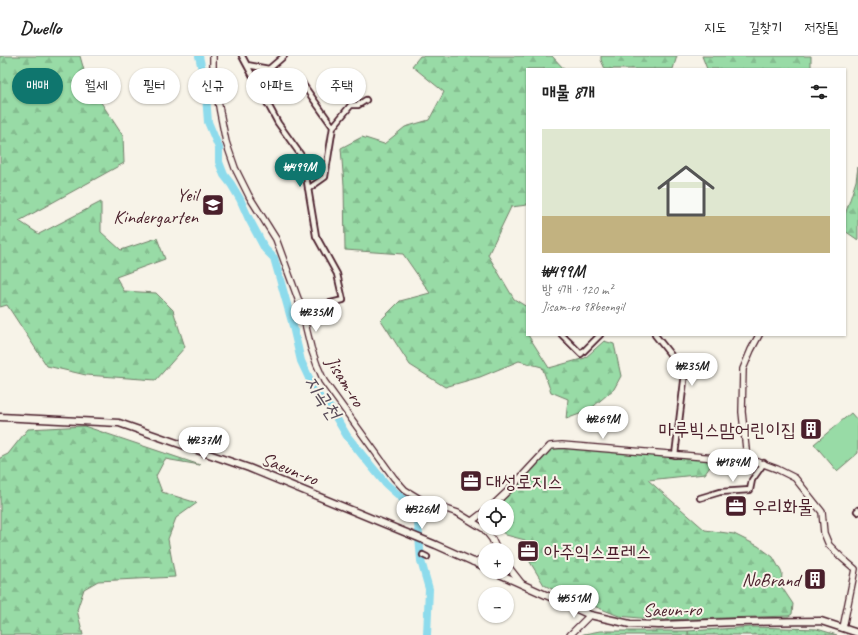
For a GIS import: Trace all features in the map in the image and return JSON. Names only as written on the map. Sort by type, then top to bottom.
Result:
[{"type":"main road","name":"Saeun-ro","points":[[0,417],[120,423],[249,468],[473,562]]},
{"type":"main road","points":[[473,562],[478,564]]},
{"type":"main road","name":"Saeun-ro","points":[[513,579],[590,615],[630,624],[659,625],[821,621],[858,633]]},
{"type":"street","name":"Jisam-ro","points":[[212,56],[213,72],[226,142],[235,168],[249,196],[276,240],[302,310],[311,348],[324,381],[394,478],[405,490],[423,501],[458,513],[472,521],[484,529],[493,541]]},
{"type":"street","points":[[242,56],[278,123],[304,158],[316,236],[337,274],[343,300],[302,310]]},
{"type":"street","points":[[270,68],[284,56]]},
{"type":"street","points":[[247,65],[264,68]]},
{"type":"street","points":[[308,92],[333,127]]},
{"type":"street","points":[[308,189],[325,177],[333,127],[351,106],[360,104]]},
{"type":"street","points":[[563,336],[580,354],[599,336]]},
{"type":"street","points":[[656,336],[685,373],[675,455]]},
{"type":"street","points":[[747,458],[742,412],[744,369],[751,350],[758,336]]},
{"type":"street","points":[[499,499],[550,446],[562,445],[716,458],[747,458],[764,463],[795,478],[822,512],[824,533],[829,545],[842,558],[857,568],[843,628]]},
{"type":"street","points":[[700,498],[720,492],[750,490],[752,480],[764,463]]},
{"type":"street","points":[[472,521],[478,516]]},
{"type":"street","points":[[473,562],[478,560]]},
{"type":"street","points":[[514,574],[522,584]]},
{"type":"street","points":[[570,635],[590,615]]},
{"type":"green space","points":[[0,56],[80,56],[83,68],[71,68],[71,104],[102,104],[123,136],[124,163],[19,221],[39,234],[101,202],[101,232],[121,250],[157,238],[165,259],[116,277],[124,291],[156,293],[173,310],[185,347],[156,380],[86,375],[47,366],[7,305],[0,307]]},
{"type":"green space","points":[[420,56],[552,56],[563,68],[526,68],[526,205],[511,207],[488,255],[514,299],[526,306],[526,336],[529,336],[549,368],[585,358],[604,341],[614,344],[621,376],[614,389],[588,411],[566,419],[568,399],[551,392],[542,367],[519,361],[480,377],[445,387],[410,365],[381,320],[400,301],[430,293],[403,254],[345,250],[344,185],[341,148],[362,137],[384,144],[405,127],[429,120],[444,92],[412,66]]},
{"type":"green space","points":[[601,56],[677,56],[673,68],[605,68]]},
{"type":"green space","points":[[702,56],[811,56],[811,68],[707,68]]},
{"type":"green space","points":[[858,167],[858,240],[846,232],[846,212],[856,181]]},
{"type":"green space","points":[[851,413],[858,421],[858,453],[837,471],[814,444]]},
{"type":"green space","points":[[84,426],[200,465],[165,459],[156,476],[162,492],[197,503],[176,518],[168,539],[175,577],[98,581],[84,589],[77,610],[83,635],[0,635],[0,458],[8,454],[28,429]]},
{"type":"green space","points":[[550,446],[716,458],[705,474],[648,480],[705,530],[734,534],[758,546],[773,557],[782,573],[781,586],[793,604],[792,614],[789,616],[660,620],[619,616],[556,591],[544,585],[530,562],[525,540],[506,535],[514,535],[514,499],[504,499],[510,489]]},
{"type":"green space","points":[[753,627],[817,629],[837,635],[688,635],[688,631]]},
{"type":"green space","points":[[600,631],[688,631],[688,635],[582,635]]},
{"type":"waterway","name":"지곡천","points":[[199,56],[205,83],[208,122],[219,148],[219,162],[224,175],[240,199],[265,249],[274,258],[301,361],[316,393],[331,409],[347,436],[386,484],[404,500],[418,523],[421,561],[429,589],[427,635]]},
{"type":"place","name":"Yeil Kindergarten","points":[[213,205]]},
{"type":"place","name":"마루빅스맘어린이집","points":[[811,429]]},
{"type":"place","name":"대성로지스","points":[[471,481]]},
{"type":"place","name":"우리화물","points":[[736,506]]},
{"type":"place","name":"아주익스프레스","points":[[528,551]]},
{"type":"place","name":"NoBrand","points":[[815,579]]}]
